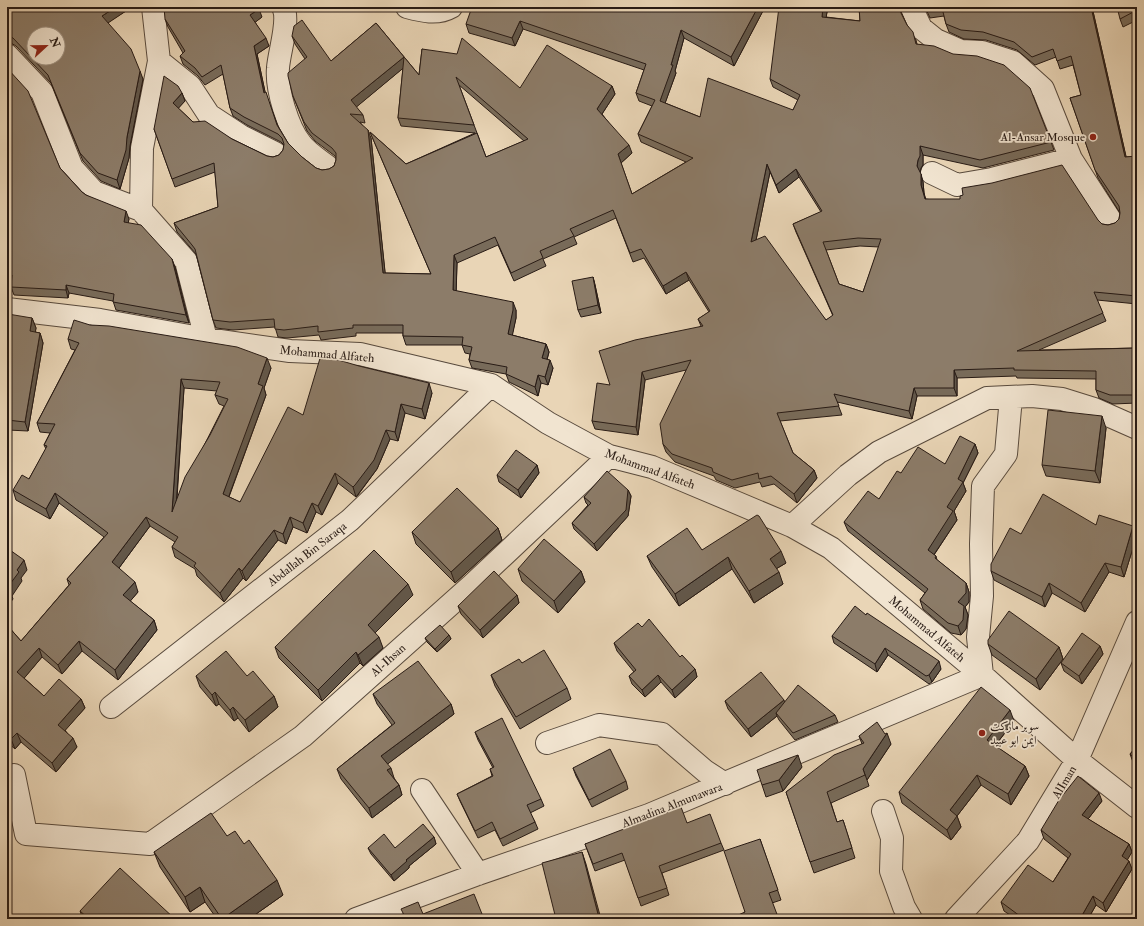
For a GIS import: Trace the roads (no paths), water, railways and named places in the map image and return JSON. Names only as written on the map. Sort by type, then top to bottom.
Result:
[{"type":"street","points":[[141,210],[142,148],[159,61],[153,7]]},
{"type":"street","points":[[283,7],[286,12],[278,68],[279,91],[288,118],[300,143],[327,166]]},
{"type":"street","points":[[407,7],[425,12],[444,11],[451,7]]},
{"type":"street","points":[[911,7],[921,28],[936,40],[961,51],[982,52],[1013,62],[1043,89],[1071,159],[1111,221]]},
{"type":"street","points":[[7,55],[42,92],[72,168],[94,192],[141,210],[186,261],[206,339]]},
{"type":"street","points":[[159,61],[190,86],[209,115],[241,136],[275,153]]},
{"type":"street","points":[[932,173],[957,185],[992,179],[1071,159]]},
{"type":"street","name":"Mohammad Alfateh","points":[[7,309],[100,320],[206,339],[290,351],[360,354],[491,385],[548,423],[609,456],[652,467],[792,526],[831,548],[982,675],[1077,760],[1137,807]]},
{"type":"street","name":"Abdallah Bin Saraqa","points":[[111,707],[350,520],[491,385]]},
{"type":"street","points":[[792,526],[848,475],[879,452],[987,398],[1032,396],[1062,399],[1094,409],[1136,428]]},
{"type":"street","points":[[982,675],[978,636],[982,596],[981,544],[984,486],[1006,454],[1010,397]]},
{"type":"street","name":"Al-Ihsan","points":[[9,773],[26,834],[150,844],[303,736],[471,586],[609,456]]},
{"type":"street","name":"AlIman","points":[[956,919],[1028,841],[1077,760],[1137,622]]},
{"type":"street","name":"Almadina Almunawara","points":[[356,919],[478,874],[649,815],[982,675]]},
{"type":"street","points":[[547,743],[599,725],[662,734],[705,771],[724,784]]},
{"type":"street","points":[[422,790],[478,874]]},
{"type":"street","points":[[883,811],[892,838],[891,871],[910,919]]},
{"type":"place","name":"Al-Ansar Mosque","points":[[1093,137]]},
{"type":"place","name":"سوبر ماركت ايمن ابو عبيد","points":[[982,733]]}]
